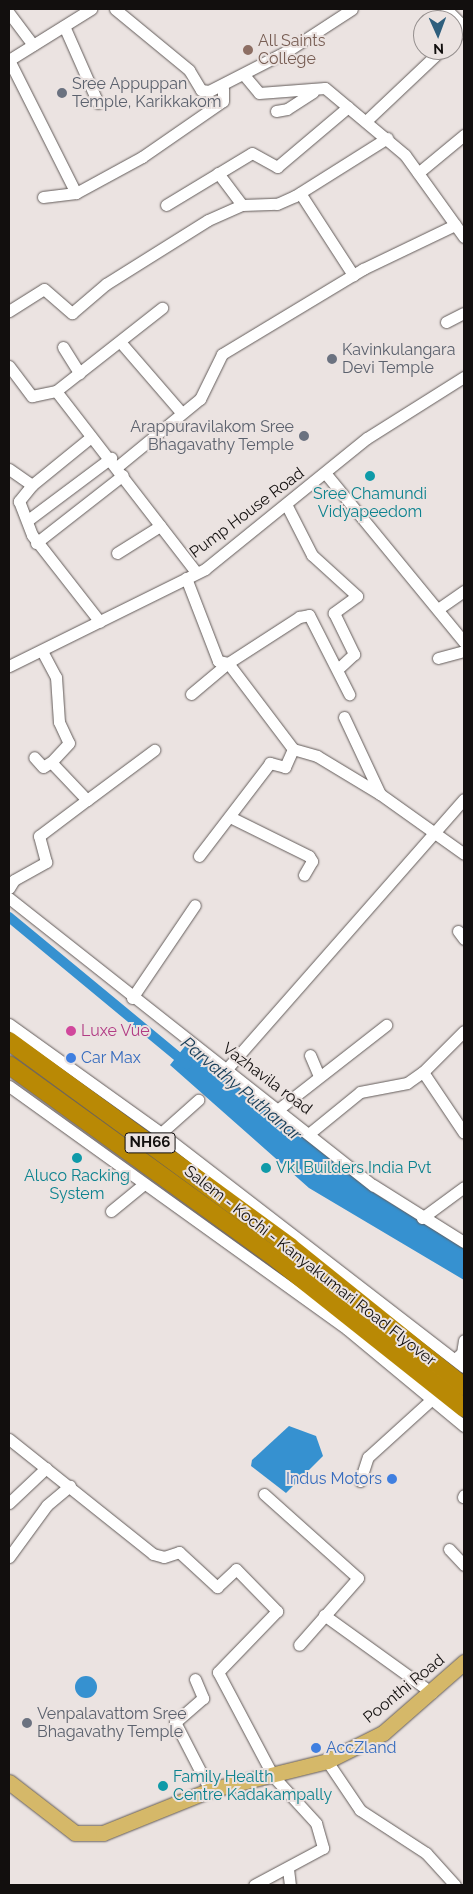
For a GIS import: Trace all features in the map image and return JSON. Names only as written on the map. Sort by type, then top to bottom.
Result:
[{"type":"highway","name":"Salem - Kochi - Kanyakumari Road Flyover","points":[[9,1041],[290,1247],[464,1387]]},
{"type":"highway","name":"Salem - Kochi - Kanyakumari Road Flyover","points":[[9,1065],[278,1260],[464,1408]]},
{"type":"main road","name":"Poonthi Road","points":[[9,1782],[75,1833],[103,1833],[210,1790],[274,1776],[327,1761],[383,1733],[432,1693],[464,1662]]},
{"type":"street","points":[[76,193],[9,60],[91,9]]},
{"type":"street","points":[[115,9],[188,70],[201,90],[222,88],[352,9]]},
{"type":"street","points":[[446,9],[464,28]]},
{"type":"street","points":[[9,13],[33,45]]},
{"type":"street","points":[[64,26],[98,103]]},
{"type":"street","points":[[366,121],[430,60]]},
{"type":"street","points":[[244,75],[259,93],[325,88],[387,138],[418,173],[464,237]]},
{"type":"street","points":[[43,198],[76,193],[142,157],[223,101],[222,88]]},
{"type":"street","points":[[276,111],[287,109],[316,89]]},
{"type":"street","points":[[166,205],[252,153],[277,167],[348,108]]},
{"type":"street","points":[[418,173],[464,135]]},
{"type":"street","points":[[9,311],[44,289],[72,313],[129,268],[208,220],[242,205],[277,204],[300,193],[387,138]]},
{"type":"street","points":[[218,173],[242,205]]},
{"type":"street","points":[[300,193],[353,275]]},
{"type":"street","points":[[36,543],[118,466],[181,412],[200,399],[222,354],[353,275],[455,226]]},
{"type":"street","points":[[9,366],[32,396],[56,391],[122,344],[162,308]]},
{"type":"street","points":[[446,322],[464,314]]},
{"type":"street","points":[[122,344],[181,412]]},
{"type":"street","points":[[63,346],[79,374]]},
{"type":"street","name":"Pump House Road","points":[[9,666],[100,622],[196,572],[287,506],[367,438],[464,377]]},
{"type":"street","points":[[56,391],[91,437],[118,466],[160,526],[196,572]]},
{"type":"street","points":[[91,437],[32,485],[19,501],[36,543],[100,622]]},
{"type":"street","points":[[28,520],[118,466]]},
{"type":"street","points":[[9,468],[32,485]]},
{"type":"street","points":[[326,474],[464,642]]},
{"type":"street","points":[[287,506],[312,555],[357,596],[334,613],[354,654],[339,668]]},
{"type":"street","points":[[117,553],[160,526]]},
{"type":"street","points":[[186,578],[214,654],[228,663],[292,749],[317,756],[380,794],[435,830],[464,854]]},
{"type":"street","points":[[438,609],[464,591]]},
{"type":"street","points":[[190,694],[228,663],[304,615],[339,668],[349,694]]},
{"type":"street","points":[[34,757],[43,767],[51,762],[69,743],[58,722],[56,677],[42,651]]},
{"type":"street","points":[[438,658],[464,651]]},
{"type":"street","points":[[344,717],[380,794]]},
{"type":"street","points":[[199,856],[270,763],[285,767],[292,749]]},
{"type":"street","points":[[9,888],[14,880],[46,862],[39,836],[154,750]]},
{"type":"street","points":[[51,762],[86,800]]},
{"type":"street","points":[[225,1070],[464,798]]},
{"type":"street","points":[[230,817],[309,856],[312,861],[304,874]]},
{"type":"street","name":"Vazhavila road","points":[[9,898],[276,1111],[311,1132],[373,1185],[422,1218],[461,1236]]},
{"type":"street","points":[[132,998],[195,905]]},
{"type":"street","points":[[9,1024],[161,1133],[464,1367]]},
{"type":"street","points":[[276,1111],[386,1026]]},
{"type":"street","points":[[311,1132],[360,1092],[407,1083],[423,1072],[464,1031]]},
{"type":"street","points":[[310,1055],[319,1076]]},
{"type":"street","points":[[423,1072],[464,1133]]},
{"type":"street","points":[[9,1086],[339,1323],[464,1426]]},
{"type":"street","points":[[161,1133],[198,1100]]},
{"type":"street","points":[[111,1210],[144,1184]]},
{"type":"street","points":[[422,1218],[464,1187]]},
{"type":"street","points":[[455,1359],[462,1353],[464,1340]]},
{"type":"street","points":[[360,1481],[368,1457],[432,1399]]},
{"type":"street","points":[[9,1439],[153,1554],[164,1557],[179,1552],[217,1587],[236,1569],[277,1611],[218,1672],[274,1776],[316,1823],[323,1848],[288,1869],[254,1885]]},
{"type":"street","points":[[9,1503],[46,1468]]},
{"type":"street","points":[[9,1557],[47,1505],[70,1486]]},
{"type":"street","points":[[264,1494],[358,1578],[300,1645]]},
{"type":"street","points":[[449,1549],[464,1565]]},
{"type":"street","points":[[324,1616],[432,1693]]},
{"type":"street","points":[[195,1679],[203,1698],[175,1722],[210,1790]]},
{"type":"street","points":[[327,1761],[360,1810],[426,1853],[455,1885]]},
{"type":"street","points":[[288,1869],[290,1885]]},
{"type":"water","points":[[186,1045],[371,1191],[464,1248],[464,1280],[309,1188],[170,1065]]},
{"type":"water","points":[[289,1426],[316,1436],[323,1456],[286,1493],[251,1466],[252,1460]]},
{"type":"water","points":[[86,1676],[94,1679],[97,1687],[94,1695],[86,1698],[78,1695],[75,1687],[78,1679]]},
{"type":"waterway","name":"Parvathy Puthanar","points":[[9,917],[187,1064]]},
{"type":"place","name":"All Saints College","points":[[248,50]]},
{"type":"place","name":"Sree Appuppan Temple, Karikkakom","points":[[62,93]]},
{"type":"place","name":"Kavinkulangara Devi Temple","points":[[332,359]]},
{"type":"place","name":"Arappuravilakom Sree Bhagavathy Temple","points":[[304,436]]},
{"type":"place","name":"Sree Chamundi Vidyapeedom","points":[[370,476]]},
{"type":"place","name":"Luxe Vue","points":[[71,1031]]},
{"type":"place","name":"Car Max","points":[[71,1058]]},
{"type":"place","name":"Aluco Racking System","points":[[77,1158]]},
{"type":"place","name":"Vkl Builders India Pvt","points":[[266,1168]]},
{"type":"place","name":"Indus Motors","points":[[392,1479]]},
{"type":"place","name":"Venpalavattom Sree Bhagavathy Temple","points":[[27,1723]]},
{"type":"place","name":"AccZland","points":[[316,1748]]},
{"type":"place","name":"Family Health Centre Kadakampally","points":[[163,1786]]}]
